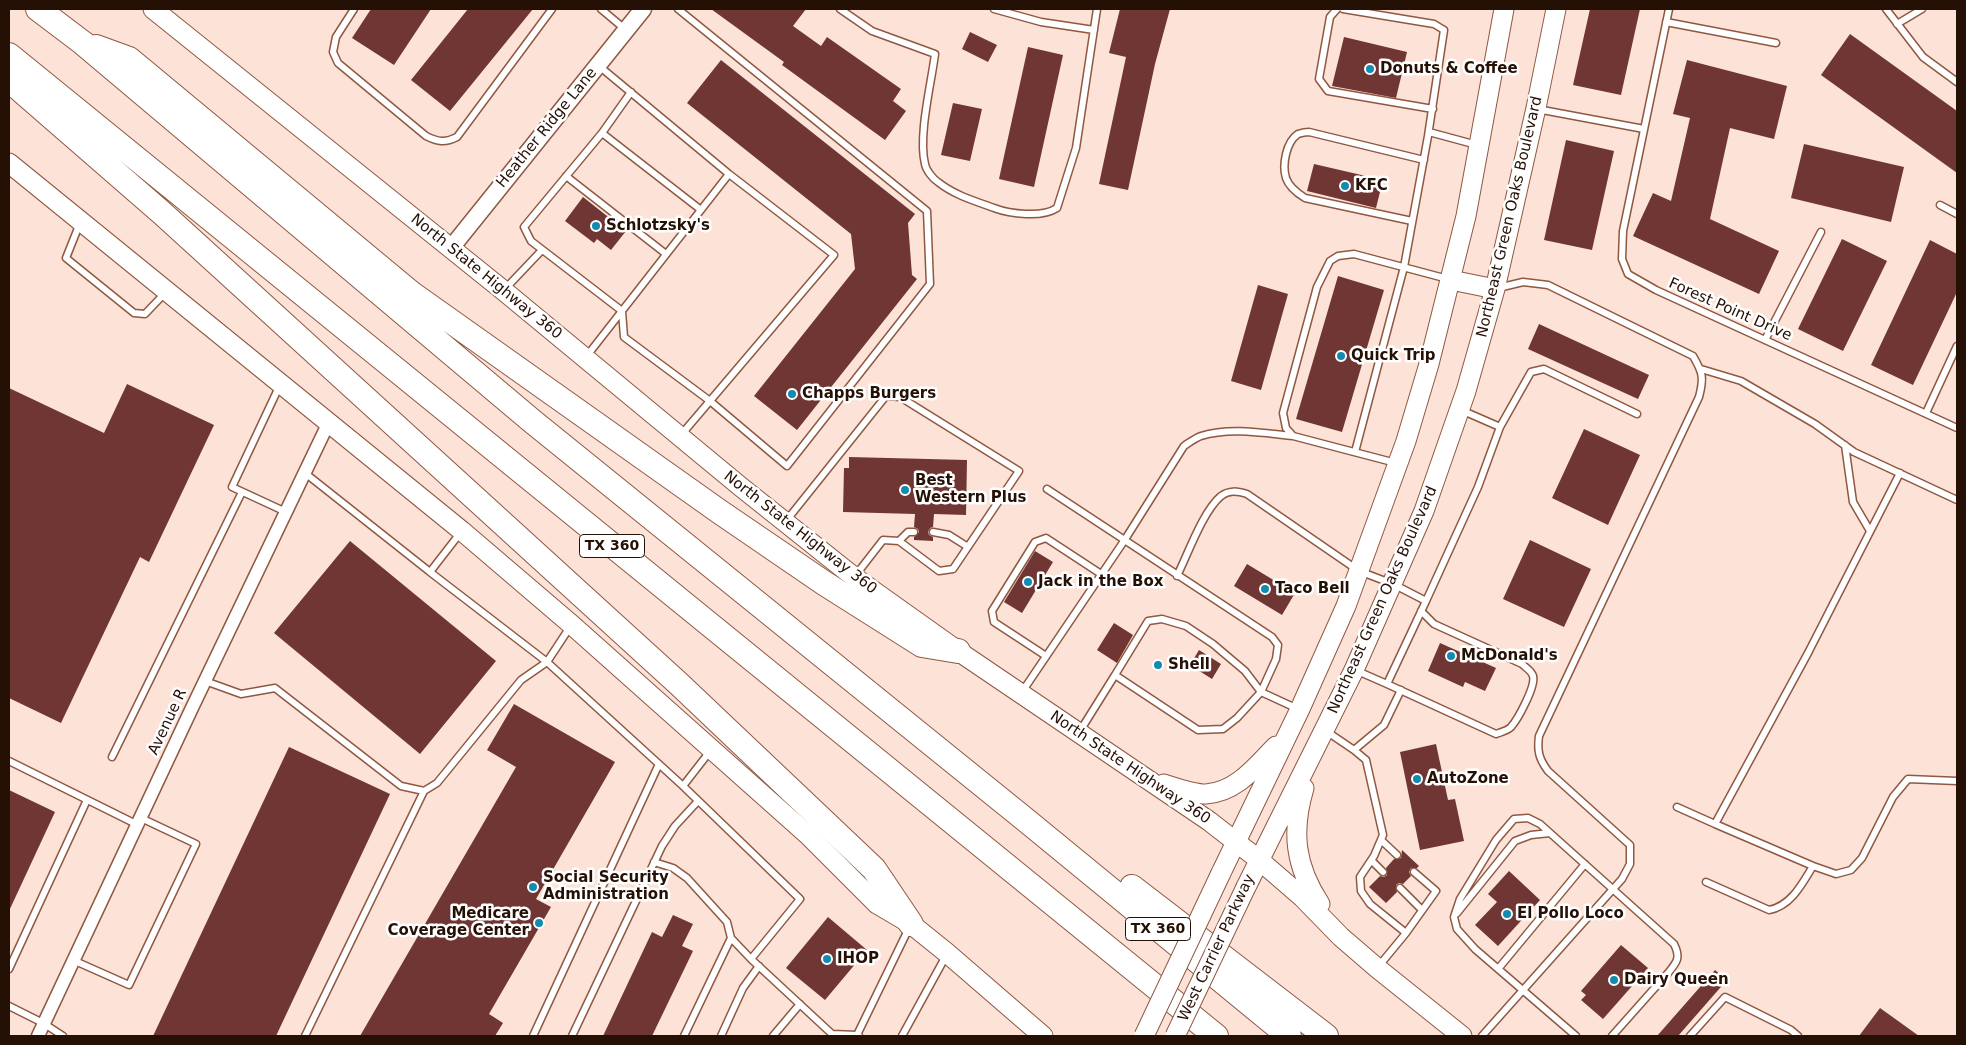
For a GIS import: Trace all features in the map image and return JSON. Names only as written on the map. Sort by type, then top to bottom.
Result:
[{"type":"highway","name":"TX 360","points":[[38,9],[83,43],[532,421],[1027,821],[1289,1036]]},
{"type":"highway","points":[[83,43],[129,59],[410,293],[712,507],[824,584],[922,645],[958,651]]},
{"type":"highway","name":"TX 360","points":[[9,55],[1216,1036]]},
{"type":"highway","points":[[9,80],[169,219],[679,684],[874,870],[911,924]]},
{"type":"highway","points":[[1027,821],[1078,846],[1326,1036]]},
{"type":"main road","name":"North State Highway 360","points":[[152,9],[451,248],[854,577],[958,651],[1209,821],[1302,897],[1341,937],[1377,968],[1462,1036]]},
{"type":"main road","name":"Northeast Green Oaks Boulevard","points":[[1236,843],[1300,709],[1346,606],[1398,463],[1429,364],[1466,216],[1504,9]]},
{"type":"main road","name":"Northeast Green Oaks Boulevard","points":[[1258,860],[1325,730],[1393,584],[1424,511],[1460,409],[1495,289],[1536,108],[1556,9]]},
{"type":"main road","points":[[9,163],[462,531],[572,625],[710,750],[810,836],[877,904],[911,924],[1043,1036]]},
{"type":"main road","points":[[1451,280],[1495,289]]},
{"type":"main road","points":[[1150,780],[1205,794],[1221,791],[1242,780],[1286,737]]},
{"type":"main road","points":[[1314,751],[1299,804],[1295,828],[1298,855],[1308,887],[1341,937]]},
{"type":"main road","name":"West Carrier Parkway","points":[[1144,1036],[1236,843]]},
{"type":"main road","name":"West Carrier Parkway","points":[[1175,1036],[1258,860]]},
{"type":"street","name":"Heather Ridge Lane","points":[[451,248],[642,9]]},
{"type":"street","name":"Avenue R","points":[[38,1036],[75,961],[205,680],[329,422]]},
{"type":"lane","points":[[354,9],[336,37],[333,52],[338,62],[426,136],[438,142],[448,141],[457,136],[550,11]]},
{"type":"lane","points":[[601,9],[626,30]]},
{"type":"lane","points":[[631,92],[602,133],[524,227],[531,241],[622,311],[624,337],[710,401],[787,466],[930,284],[927,211],[678,9]]},
{"type":"lane","points":[[840,9],[872,31],[935,54],[922,143],[925,166],[937,182],[950,190],[998,210],[1024,215],[1052,212],[1057,208],[1076,148],[1097,9]]},
{"type":"lane","points":[[994,9],[1041,22],[1094,30]]},
{"type":"lane","points":[[1337,9],[1330,17],[1320,79],[1328,92],[1432,109]]},
{"type":"lane","points":[[1343,9],[1434,24],[1444,30],[1429,132],[1404,267],[1356,452]]},
{"type":"lane","name":"Forest Point Drive","points":[[1669,9],[1623,231],[1622,259],[1628,274],[1656,290],[1957,428]]},
{"type":"lane","points":[[1886,9],[1923,57],[1957,82]]},
{"type":"lane","points":[[1897,24],[1922,9]]},
{"type":"lane","points":[[1666,22],[1776,43]]},
{"type":"lane","points":[[598,65],[729,174],[834,255],[680,436]]},
{"type":"lane","points":[[1536,108],[1644,129]]},
{"type":"lane","points":[[1412,221],[1305,198],[1293,189],[1286,178],[1284,163],[1291,142],[1299,134],[1309,132],[1424,160]]},
{"type":"lane","points":[[1429,132],[1478,146]]},
{"type":"lane","points":[[602,133],[701,210]]},
{"type":"lane","points":[[586,358],[729,174]]},
{"type":"lane","points":[[566,176],[666,254]]},
{"type":"lane","points":[[1940,205],[1957,214]]},
{"type":"lane","points":[[81,222],[66,258],[134,313],[145,314],[167,291]]},
{"type":"lane","points":[[1765,340],[1821,232]]},
{"type":"lane","points":[[504,291],[542,250]]},
{"type":"lane","points":[[1293,436],[1286,428],[1283,413],[1317,287],[1327,266],[1338,256],[1354,254],[1451,280]]},
{"type":"lane","points":[[1482,1036],[1614,889],[1630,864],[1630,845],[1548,772],[1541,762],[1538,750],[1539,736],[1699,398],[1703,383],[1701,369],[1693,356],[1548,285],[1522,282],[1495,289]]},
{"type":"lane","points":[[1926,413],[1957,346]]},
{"type":"lane","points":[[1701,369],[1740,381],[1815,424],[1854,452],[1957,500]]},
{"type":"lane","points":[[1387,684],[1478,487],[1500,427],[1531,372],[1544,370],[1637,414]]},
{"type":"lane","points":[[281,383],[232,487],[286,512]]},
{"type":"lane","points":[[786,522],[886,396],[900,397],[1019,470],[953,569],[939,571],[899,541],[883,540],[854,577]]},
{"type":"lane","points":[[1460,409],[1500,427]]},
{"type":"lane","points":[[1021,694],[1124,541],[1184,446],[1199,436],[1244,431],[1293,436],[1398,463]]},
{"type":"lane","points":[[1845,445],[1853,502],[1870,531]]},
{"type":"lane","points":[[305,473],[547,662],[683,786],[800,899],[751,959]]},
{"type":"lane","points":[[1715,824],[1808,653],[1900,473]]},
{"type":"lane","points":[[1047,489],[1272,637],[1278,644],[1276,659],[1261,692],[1237,718],[1223,729],[1198,730],[1115,675]]},
{"type":"lane","points":[[1177,576],[1206,515],[1221,496],[1234,490],[1247,494],[1359,571],[1393,584],[1426,600]]},
{"type":"lane","points":[[112,757],[242,492]]},
{"type":"lane","points":[[430,572],[462,531]]},
{"type":"lane","points":[[899,541],[908,532],[914,532]]},
{"type":"lane","points":[[933,532],[949,535],[968,547]]},
{"type":"lane","points":[[1046,656],[994,622],[992,611],[1035,542],[1046,538],[1101,574]]},
{"type":"lane","points":[[1354,670],[1496,734],[1511,727],[1519,716],[1533,684],[1534,677],[1531,671],[1522,664],[1434,624],[1421,611]]},
{"type":"lane","points":[[1079,732],[1148,621],[1162,618],[1186,626],[1213,644],[1245,671],[1261,692],[1300,709]]},
{"type":"lane","points":[[305,1036],[424,791],[437,783],[521,680],[547,662],[572,625]]},
{"type":"lane","points":[[205,680],[241,694],[276,688],[401,786],[424,791]]},
{"type":"lane","points":[[1354,750],[1384,725],[1401,690]]},
{"type":"lane","points":[[1325,730],[1366,760],[1383,835],[1372,861],[1360,877],[1360,891],[1370,904],[1406,933]]},
{"type":"lane","points":[[683,786],[710,750]]},
{"type":"lane","points":[[9,762],[87,800],[196,844],[129,985],[75,961]]},
{"type":"lane","points":[[533,1036],[659,764]]},
{"type":"lane","points":[[1677,806],[1813,866],[1836,874],[1852,870],[1862,858],[1893,797],[1908,778],[1957,781]]},
{"type":"lane","points":[[9,969],[87,800]]},
{"type":"lane","points":[[572,1036],[662,846],[675,826],[698,801]]},
{"type":"lane","points":[[1576,1036],[1475,949],[1456,928],[1454,917],[1460,898],[1496,840],[1514,820],[1528,818],[1540,824],[1674,944],[1678,953],[1676,962],[1612,1036]]},
{"type":"lane","points":[[1454,917],[1515,841],[1532,835],[1550,833]]},
{"type":"lane","points":[[1381,840],[1398,856]]},
{"type":"lane","points":[[1372,861],[1383,872]]},
{"type":"lane","points":[[654,862],[673,868],[686,878],[727,922],[731,938],[832,1034],[858,1036],[911,924]]},
{"type":"lane","points":[[1498,968],[1585,864]]},
{"type":"lane","points":[[1706,882],[1759,907],[1768,910],[1776,909],[1790,900],[1813,866]]},
{"type":"lane","points":[[1377,968],[1406,933],[1436,891],[1414,872]]},
{"type":"lane","points":[[1400,888],[1422,910]]},
{"type":"lane","points":[[684,1036],[731,938]]},
{"type":"lane","points":[[902,1036],[947,953]]},
{"type":"lane","points":[[721,1036],[743,988],[759,966]]},
{"type":"lane","points":[[1690,1036],[1725,997],[1791,1030],[1798,1036]]},
{"type":"lane","points":[[773,1036],[800,1004]]},
{"type":"lane","points":[[9,1006],[44,1023],[63,1036]]},
{"type":"building","points":[[371,9],[431,9],[394,65],[352,38]]},
{"type":"building","points":[[468,9],[533,9],[450,111],[411,80]]},
{"type":"building","points":[[711,9],[806,9],[793,26],[821,46],[827,37],[901,89],[893,101],[906,111],[885,140],[782,65],[784,62]]},
{"type":"building","points":[[1120,9],[1170,9],[1155,64],[1128,190],[1099,184],[1126,57],[1109,53]]},
{"type":"building","points":[[1590,9],[1640,9],[1621,95],[1573,85]]},
{"type":"building","points":[[970,32],[997,45],[988,62],[962,49]]},
{"type":"building","points":[[1850,34],[1957,111],[1957,173],[1821,75]]},
{"type":"building","name":"Donuts & Coffee","points":[[1344,37],[1407,52],[1396,98],[1332,86]]},
{"type":"building","points":[[1028,47],[1063,55],[1034,187],[999,179]]},
{"type":"building","points":[[721,60],[915,214],[908,223],[912,275],[917,279],[797,430],[754,396],[855,269],[851,234],[687,103]]},
{"type":"building","points":[[1687,60],[1787,86],[1774,139],[1730,128],[1710,219],[1779,251],[1759,294],[1633,236],[1653,193],[1671,201],[1690,118],[1673,114]]},
{"type":"building","points":[[953,103],[982,109],[970,161],[941,155]]},
{"type":"building","points":[[1566,140],[1614,151],[1592,250],[1544,240]]},
{"type":"building","points":[[1804,144],[1904,167],[1891,222],[1791,198]]},
{"type":"building","name":"KFC","points":[[1314,164],[1383,180],[1376,208],[1307,191]]},
{"type":"building","name":"Schlotzsky's","points":[[583,197],[626,231],[611,250],[597,239],[594,243],[565,221]]},
{"type":"building","points":[[1842,239],[1887,261],[1843,351],[1798,329]]},
{"type":"building","points":[[1930,240],[1957,254],[1957,292],[1913,385],[1871,365]]},
{"type":"building","points":[[1338,276],[1384,290],[1342,432],[1296,419]]},
{"type":"building","points":[[1258,285],[1288,294],[1261,390],[1231,381]]},
{"type":"building","points":[[1539,324],[1649,375],[1638,399],[1528,349]]},
{"type":"building","points":[[127,384],[214,425],[149,562],[140,557],[61,723],[9,698],[9,388],[104,433]]},
{"type":"building","points":[[1584,429],[1640,455],[1608,525],[1552,498]]},
{"type":"building","name":"Best Western Plus","points":[[849,457],[967,460],[966,515],[934,514],[933,527],[928,532],[933,537],[933,541],[914,540],[914,537],[919,532],[914,527],[915,514],[843,512],[844,468],[849,468]]},
{"type":"building","points":[[1530,540],[1591,569],[1564,627],[1503,599]]},
{"type":"building","points":[[350,541],[496,661],[420,754],[274,633]]},
{"type":"building","name":"Jack in the Box","points":[[1035,551],[1053,562],[1022,613],[1004,602]]},
{"type":"building","name":"Taco Bell","points":[[1247,564],[1295,593],[1282,615],[1234,586]]},
{"type":"building","points":[[1114,623],[1133,635],[1117,663],[1097,650]]},
{"type":"building","name":"McDonald's","points":[[1440,643],[1496,668],[1485,691],[1465,682],[1463,687],[1428,671]]},
{"type":"building","points":[[1199,650],[1221,664],[1212,679],[1190,665]]},
{"type":"building","points":[[514,704],[615,762],[536,899],[551,907],[489,1014],[503,1023],[495,1036],[360,1036],[516,767],[487,750]]},
{"type":"building","points":[[1436,744],[1448,800],[1455,799],[1464,841],[1420,850],[1400,752]]},
{"type":"building","points":[[289,747],[390,794],[276,1036],[153,1036]]},
{"type":"building","points":[[9,790],[55,812],[9,911]]},
{"type":"building","points":[[1402,850],[1419,866],[1411,868],[1409,872],[1411,876],[1403,884],[1399,883],[1396,885],[1397,892],[1386,903],[1369,887],[1380,876],[1384,877],[1387,875],[1386,868],[1394,859],[1401,858]]},
{"type":"building","name":"El Pollo Loco","points":[[1509,871],[1540,900],[1498,946],[1475,925],[1497,902],[1488,894]]},
{"type":"building","points":[[673,915],[693,924],[682,946],[693,951],[652,1036],[603,1036],[652,932],[662,937]]},
{"type":"building","name":"IHOP","points":[[828,917],[867,950],[825,1000],[786,968]]},
{"type":"building","name":"Dairy Queen","points":[[1621,945],[1648,968],[1603,1019],[1581,1000],[1586,995],[1581,991]]},
{"type":"building","points":[[1715,970],[1727,980],[1678,1036],[1657,1036]]},
{"type":"building","points":[[1880,1008],[1919,1036],[1859,1036]]},
{"type":"place","name":"Donuts & Coffee","points":[[1370,69]]},
{"type":"place","name":"KFC","points":[[1345,186]]},
{"type":"place","name":"Schlotzsky's","points":[[596,226]]},
{"type":"place","name":"Quick Trip","points":[[1341,356]]},
{"type":"place","name":"Chapps Burgers","points":[[792,394]]},
{"type":"place","name":"Best Western Plus","points":[[905,490]]},
{"type":"place","name":"Jack in the Box","points":[[1028,582]]},
{"type":"place","name":"Taco Bell","points":[[1265,589]]},
{"type":"place","name":"McDonald's","points":[[1451,656]]},
{"type":"place","name":"Shell","points":[[1158,665]]},
{"type":"place","name":"AutoZone","points":[[1417,779]]},
{"type":"place","name":"Social Security Administration","points":[[533,887]]},
{"type":"place","name":"El Pollo Loco","points":[[1507,914]]},
{"type":"place","name":"Medicare Coverage Center","points":[[539,923]]},
{"type":"place","name":"IHOP","points":[[827,959]]},
{"type":"place","name":"Dairy Queen","points":[[1614,980]]}]
